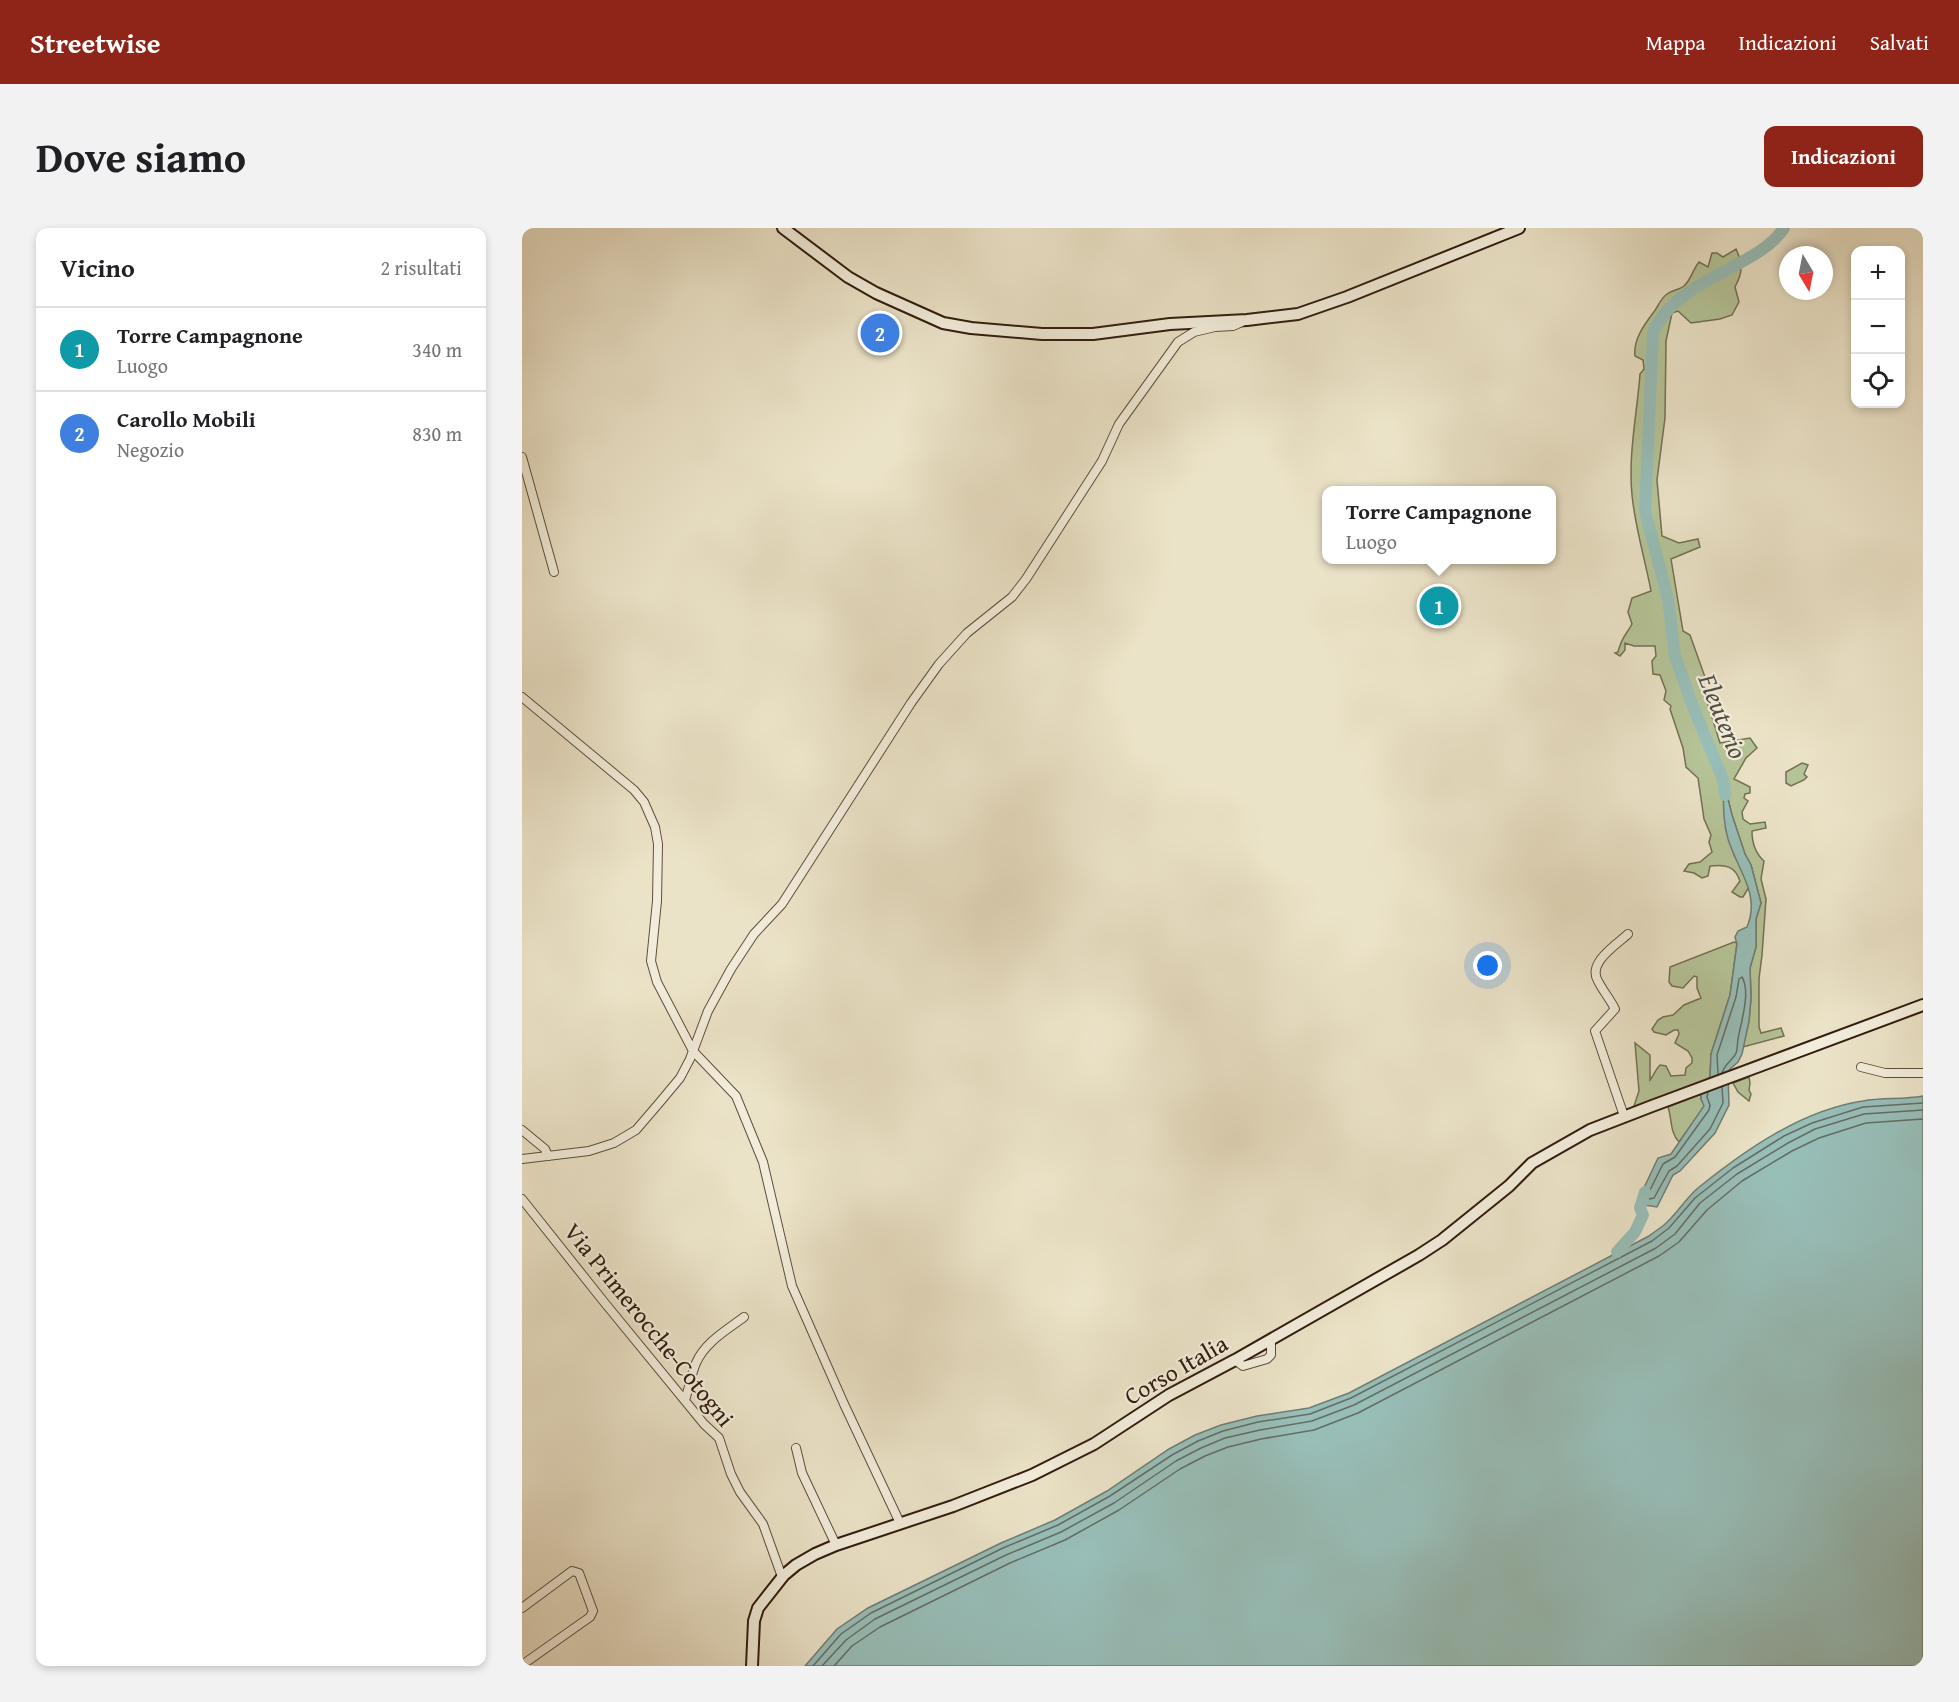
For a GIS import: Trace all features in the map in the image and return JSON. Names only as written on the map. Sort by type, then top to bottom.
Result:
[{"type":"street","points":[[783,228],[848,277],[876,293],[943,323],[971,328],[1042,334],[1093,334],[1170,324],[1247,320],[1298,314],[1519,228]]},
{"type":"street","points":[[522,1160],[590,1151],[614,1143],[636,1130],[680,1078],[693,1052],[708,1011],[731,969],[754,934],[782,904],[911,703],[939,664],[967,633],[1012,597],[1026,579],[1102,461],[1119,424],[1178,342],[1194,332],[1233,326],[1247,320]]},
{"type":"street","points":[[522,457],[554,572]]},
{"type":"street","points":[[522,697],[634,790],[644,802],[655,827],[658,844],[657,901],[651,961],[657,982],[693,1052],[736,1096],[763,1162],[792,1286],[900,1523]]},
{"type":"street","points":[[1624,1116],[1595,1031],[1615,1009],[1608,994],[1597,981],[1595,968],[1599,961],[1628,933]]},
{"type":"street","name":"Corso Italia","points":[[752,1666],[754,1621],[758,1608],[782,1577],[814,1554],[953,1506],[1032,1475],[1094,1444],[1169,1395],[1271,1340],[1442,1240],[1509,1186],[1532,1164],[1590,1130],[1923,1005]]},
{"type":"street","points":[[1861,1067],[1885,1073],[1923,1073]]},
{"type":"street","points":[[522,1130],[545,1149],[548,1156]]},
{"type":"street","name":"Via Primerocche-Cotogni","points":[[522,1199],[604,1302],[719,1438],[731,1474],[763,1524],[782,1577]]},
{"type":"street","points":[[685,1400],[696,1364],[702,1353],[710,1343],[744,1317]]},
{"type":"street","points":[[796,1448],[802,1473],[836,1545]]},
{"type":"street","points":[[522,1608],[572,1571],[579,1573],[593,1611],[590,1617],[522,1665]]},
{"type":"green space","points":[[1736,249],[1741,268],[1735,287],[1739,302],[1732,315],[1691,323],[1678,311],[1672,313],[1666,341],[1665,418],[1657,480],[1662,536],[1679,543],[1698,539],[1700,547],[1671,559],[1683,631],[1690,635],[1705,677],[1701,682],[1720,743],[1750,738],[1757,748],[1746,758],[1734,779],[1750,787],[1750,793],[1745,794],[1744,798],[1748,801],[1742,812],[1743,819],[1750,824],[1765,822],[1766,828],[1752,831],[1755,848],[1764,861],[1761,879],[1766,899],[1759,979],[1759,1027],[1761,1033],[1781,1028],[1784,1036],[1743,1047],[1749,1021],[1750,968],[1756,947],[1756,919],[1761,903],[1751,865],[1732,815],[1724,783],[1734,855],[1749,887],[1743,897],[1732,892],[1740,881],[1732,869],[1725,866],[1710,866],[1708,876],[1702,878],[1684,871],[1689,864],[1700,862],[1712,852],[1709,842],[1711,835],[1704,819],[1698,778],[1686,767],[1671,706],[1664,700],[1666,691],[1660,675],[1653,674],[1652,661],[1656,656],[1655,646],[1634,646],[1625,643],[1625,650],[1620,656],[1615,653],[1618,652],[1632,624],[1628,612],[1632,598],[1651,591],[1633,507],[1631,480],[1633,434],[1640,374],[1644,369],[1643,360],[1635,356],[1637,339],[1663,298],[1684,286],[1699,262],[1708,267],[1712,253],[1723,257]]},
{"type":"green space","points":[[1802,763],[1808,765],[1804,774],[1807,777],[1791,786],[1786,783],[1786,772]]},
{"type":"green space","points":[[1734,942],[1737,943],[1730,995],[1711,1054],[1710,1077],[1633,1109],[1639,1091],[1635,1043],[1650,1055],[1650,1080],[1660,1065],[1666,1066],[1671,1076],[1685,1075],[1686,1068],[1692,1063],[1688,1051],[1675,1043],[1679,1034],[1678,1030],[1666,1035],[1654,1032],[1652,1029],[1658,1020],[1673,1015],[1684,1005],[1701,998],[1697,988],[1697,977],[1694,976],[1683,988],[1672,986],[1669,982],[1670,967]]},
{"type":"green space","points":[[1749,1077],[1751,1094],[1749,1101],[1738,1092],[1733,1083]]},
{"type":"green space","points":[[1701,1094],[1705,1106],[1679,1142],[1673,1130],[1668,1107]]},
{"type":"water","points":[[1723,779],[1732,815],[1751,865],[1761,903],[1756,919],[1756,947],[1750,968],[1749,1021],[1742,1054],[1728,1074],[1729,1105],[1715,1133],[1680,1171],[1673,1175],[1657,1207],[1645,1205],[1642,1210],[1640,1208],[1642,1192],[1658,1158],[1671,1154],[1704,1106],[1701,1094],[1710,1077],[1711,1054],[1730,995],[1737,944],[1735,937],[1738,931],[1747,927],[1751,915],[1750,893],[1726,832]]},
{"type":"water","points":[[1923,1096],[1923,1666],[805,1666],[837,1629],[868,1608],[1001,1543],[1055,1520],[1107,1491],[1169,1449],[1195,1435],[1221,1425],[1257,1416],[1309,1408],[1349,1393],[1649,1236],[1669,1221],[1693,1192],[1716,1174],[1755,1146],[1796,1122],[1840,1106],[1863,1101]]},
{"type":"waterway","name":"Eleuterio","points":[[1725,795],[1723,779],[1675,656],[1668,599],[1645,511],[1653,333],[1660,320],[1680,299],[1762,250],[1784,228]]},
{"type":"waterway","name":"Eleuterio","points":[[1617,1252],[1635,1232],[1643,1215],[1640,1208],[1645,1192]]},
{"type":"place","name":"Carollo Mobili","points":[[880,333]]},
{"type":"place","name":"Torre Campagnone","points":[[1439,606]]}]
